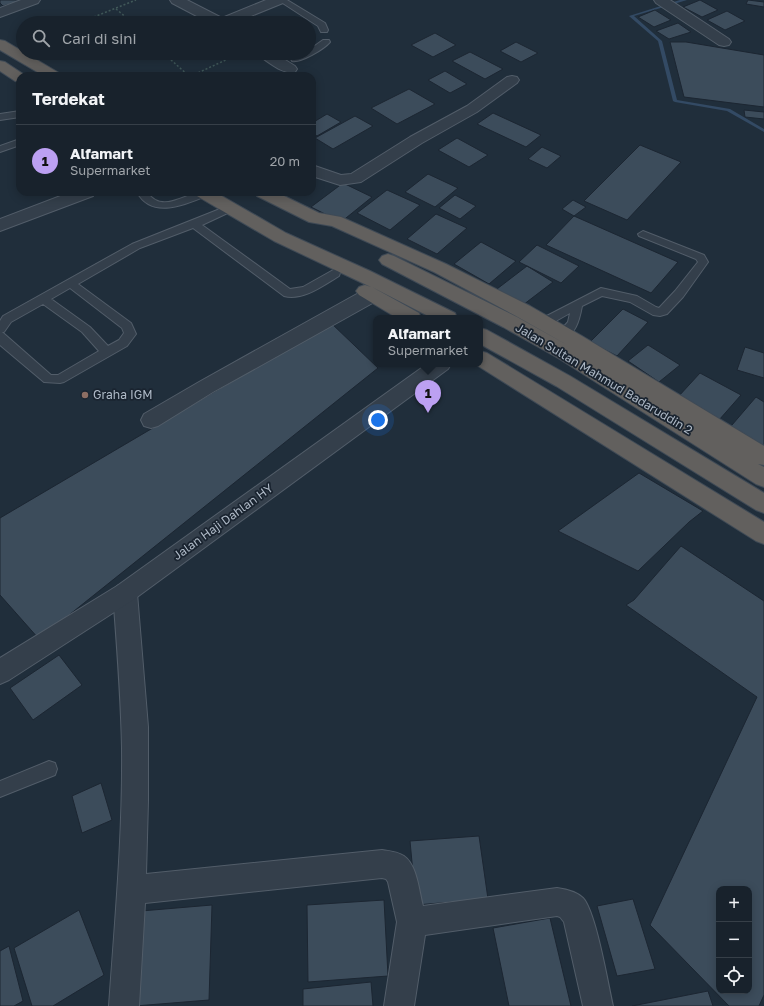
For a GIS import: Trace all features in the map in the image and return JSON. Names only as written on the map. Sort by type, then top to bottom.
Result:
[{"type":"highway","points":[[0,44],[16,53]]},
{"type":"highway","points":[[27,60],[47,72]]},
{"type":"highway","points":[[0,65],[16,75]]},
{"type":"highway","points":[[210,196],[283,238],[442,315]]},
{"type":"highway","points":[[276,196],[317,219],[335,222],[354,229],[426,262],[543,323],[764,457]]},
{"type":"highway","name":"Jalan Sultan Mahmud Badaruddin 2","points":[[317,219],[327,228],[346,239],[496,315],[565,353],[764,478]]},
{"type":"highway","points":[[283,238],[283,240],[335,273],[407,315]]},
{"type":"highway","name":"Jalan Sultan Mahmud Badaruddin 2","points":[[483,336],[570,385],[764,504]]},
{"type":"highway","points":[[483,360],[764,534]]},
{"type":"street","points":[[0,13],[33,0]]},
{"type":"street","points":[[177,0],[208,16]]},
{"type":"street","points":[[238,16],[278,0]]},
{"type":"street","points":[[668,3],[724,42]]},
{"type":"street","points":[[282,60],[293,64]]},
{"type":"street","points":[[316,171],[340,180],[355,178],[416,140],[472,109],[512,80]]},
{"type":"street","points":[[0,225],[76,196]]},
{"type":"street","points":[[151,420],[219,380],[372,295]]},
{"type":"street","name":"Jalan Haji Dahlan HY","points":[[0,672],[125,593],[437,367]]},
{"type":"street","points":[[124,1006],[131,890],[135,772],[134,712],[125,593]]},
{"type":"street","points":[[131,890],[382,864],[394,866],[401,874],[412,922],[399,1006]]},
{"type":"street","points":[[412,922],[557,902],[568,904],[575,911],[579,922],[598,1006]]},
{"type":"lane","points":[[282,0],[308,16]]},
{"type":"lane","points":[[316,21],[322,25],[324,30]]},
{"type":"lane","points":[[316,49],[326,42]]},
{"type":"lane","points":[[293,64],[299,60]]},
{"type":"lane","points":[[0,117],[16,115]]},
{"type":"lane","points":[[0,149],[16,143]]},
{"type":"lane","points":[[143,196],[155,204],[166,205],[180,204],[196,196]]},
{"type":"lane","points":[[0,329],[7,319],[44,300],[136,246],[194,224],[230,208]]},
{"type":"lane","points":[[194,224],[288,293],[297,293],[335,273]]},
{"type":"lane","points":[[543,323],[601,292],[633,299],[653,311],[663,311],[679,294],[703,262],[700,257],[643,234]]},
{"type":"lane","points":[[0,336],[2,340],[48,379],[55,380],[60,379],[123,343],[130,334],[127,326],[71,284]]},
{"type":"lane","points":[[44,300],[87,330],[100,343],[106,352]]},
{"type":"lane","points":[[563,334],[573,323],[577,305]]},
{"type":"lane","points":[[0,789],[49,769]]},
{"type":"path","points":[[97,16],[136,0]]},
{"type":"path","points":[[115,9],[124,16]]},
{"type":"path","points":[[171,60],[185,72]]},
{"type":"path","points":[[199,72],[225,60]]},
{"type":"building","points":[[0,0],[22,1],[3,6],[0,3]]},
{"type":"building","points":[[700,0],[718,10],[702,17],[683,7]]},
{"type":"building","points":[[748,0],[764,2],[764,7],[746,4]]},
{"type":"building","points":[[655,10],[671,20],[654,27],[638,17]]},
{"type":"building","points":[[727,11],[745,21],[725,30],[707,20]]},
{"type":"building","points":[[678,23],[691,32],[669,39],[656,31]]},
{"type":"building","points":[[435,33],[456,45],[433,57],[411,45]]},
{"type":"building","points":[[516,42],[538,53],[521,62],[500,51]]},
{"type":"building","points":[[670,42],[686,42],[764,55],[764,107],[684,97]]},
{"type":"building","points":[[470,52],[503,69],[485,79],[452,61]]},
{"type":"building","points":[[445,71],[467,84],[450,93],[428,80]]},
{"type":"building","points":[[409,89],[435,104],[397,124],[371,108]]},
{"type":"building","points":[[744,110],[764,112],[764,119],[745,117]]},
{"type":"building","points":[[493,113],[541,135],[526,147],[477,124]]},
{"type":"building","points":[[327,114],[341,122],[317,136],[316,121]]},
{"type":"building","points":[[355,116],[373,126],[333,149],[316,137]]},
{"type":"building","points":[[457,138],[488,155],[469,167],[438,150]]},
{"type":"building","points":[[640,145],[681,162],[627,220],[584,201]]},
{"type":"building","points":[[542,147],[561,156],[547,168],[528,159]]},
{"type":"building","points":[[428,174],[458,188],[435,207],[405,192]]},
{"type":"building","points":[[343,183],[372,197],[341,222],[311,207]]},
{"type":"building","points":[[387,190],[420,205],[390,230],[357,213]]},
{"type":"building","points":[[455,195],[476,206],[460,219],[439,208]]},
{"type":"building","points":[[573,200],[586,207],[574,216],[562,209]]},
{"type":"building","points":[[436,214],[467,228],[437,254],[407,239]]},
{"type":"building","points":[[574,216],[678,262],[651,293],[546,245]]},
{"type":"building","points":[[481,242],[516,261],[489,284],[454,264]]},
{"type":"building","points":[[537,245],[579,266],[561,283],[519,262]]},
{"type":"building","points":[[527,266],[553,282],[519,308],[493,292]]},
{"type":"building","points":[[623,309],[648,322],[617,356],[590,342]]},
{"type":"building","points":[[331,323],[373,363],[373,367],[378,368],[39,639],[0,595],[0,518]]},
{"type":"building","points":[[648,345],[680,365],[659,382],[628,361]]},
{"type":"building","points":[[745,347],[764,353],[764,378],[737,370]]},
{"type":"building","points":[[700,373],[741,395],[719,420],[678,397]]},
{"type":"building","points":[[756,397],[764,402],[764,454],[726,432]]},
{"type":"building","points":[[639,473],[703,511],[689,522],[638,571],[558,531]]},
{"type":"building","points":[[681,546],[764,601],[764,995],[759,1006],[729,1006],[717,994],[752,994],[752,886],[716,886],[716,993],[650,925],[757,697],[626,605],[634,600]]},
{"type":"building","points":[[59,655],[82,685],[33,720],[10,688]]},
{"type":"building","points":[[101,783],[112,820],[82,833],[72,796]]},
{"type":"building","points":[[479,836],[488,899],[416,905],[410,841]]},
{"type":"building","points":[[633,899],[655,969],[617,976],[597,906]]},
{"type":"building","points":[[384,900],[388,976],[308,982],[307,905]]},
{"type":"building","points":[[212,905],[209,1000],[135,1006],[141,911]]},
{"type":"building","points":[[79,910],[104,975],[53,1006],[32,1006],[14,948]]},
{"type":"building","points":[[550,918],[571,1006],[509,1006],[493,928]]},
{"type":"building","points":[[9,946],[23,1001],[14,1006],[0,1006],[0,951]]},
{"type":"building","points":[[371,982],[373,1006],[303,1006],[303,989]]},
{"type":"building","points":[[708,991],[713,1006],[632,1006]]},
{"type":"waterway","points":[[685,0],[631,16],[660,41],[675,101],[728,110],[764,131]]},
{"type":"place","name":"Graha IGM","points":[[85,395]]},
{"type":"place","name":"Alfamart","points":[[428,413]]}]
